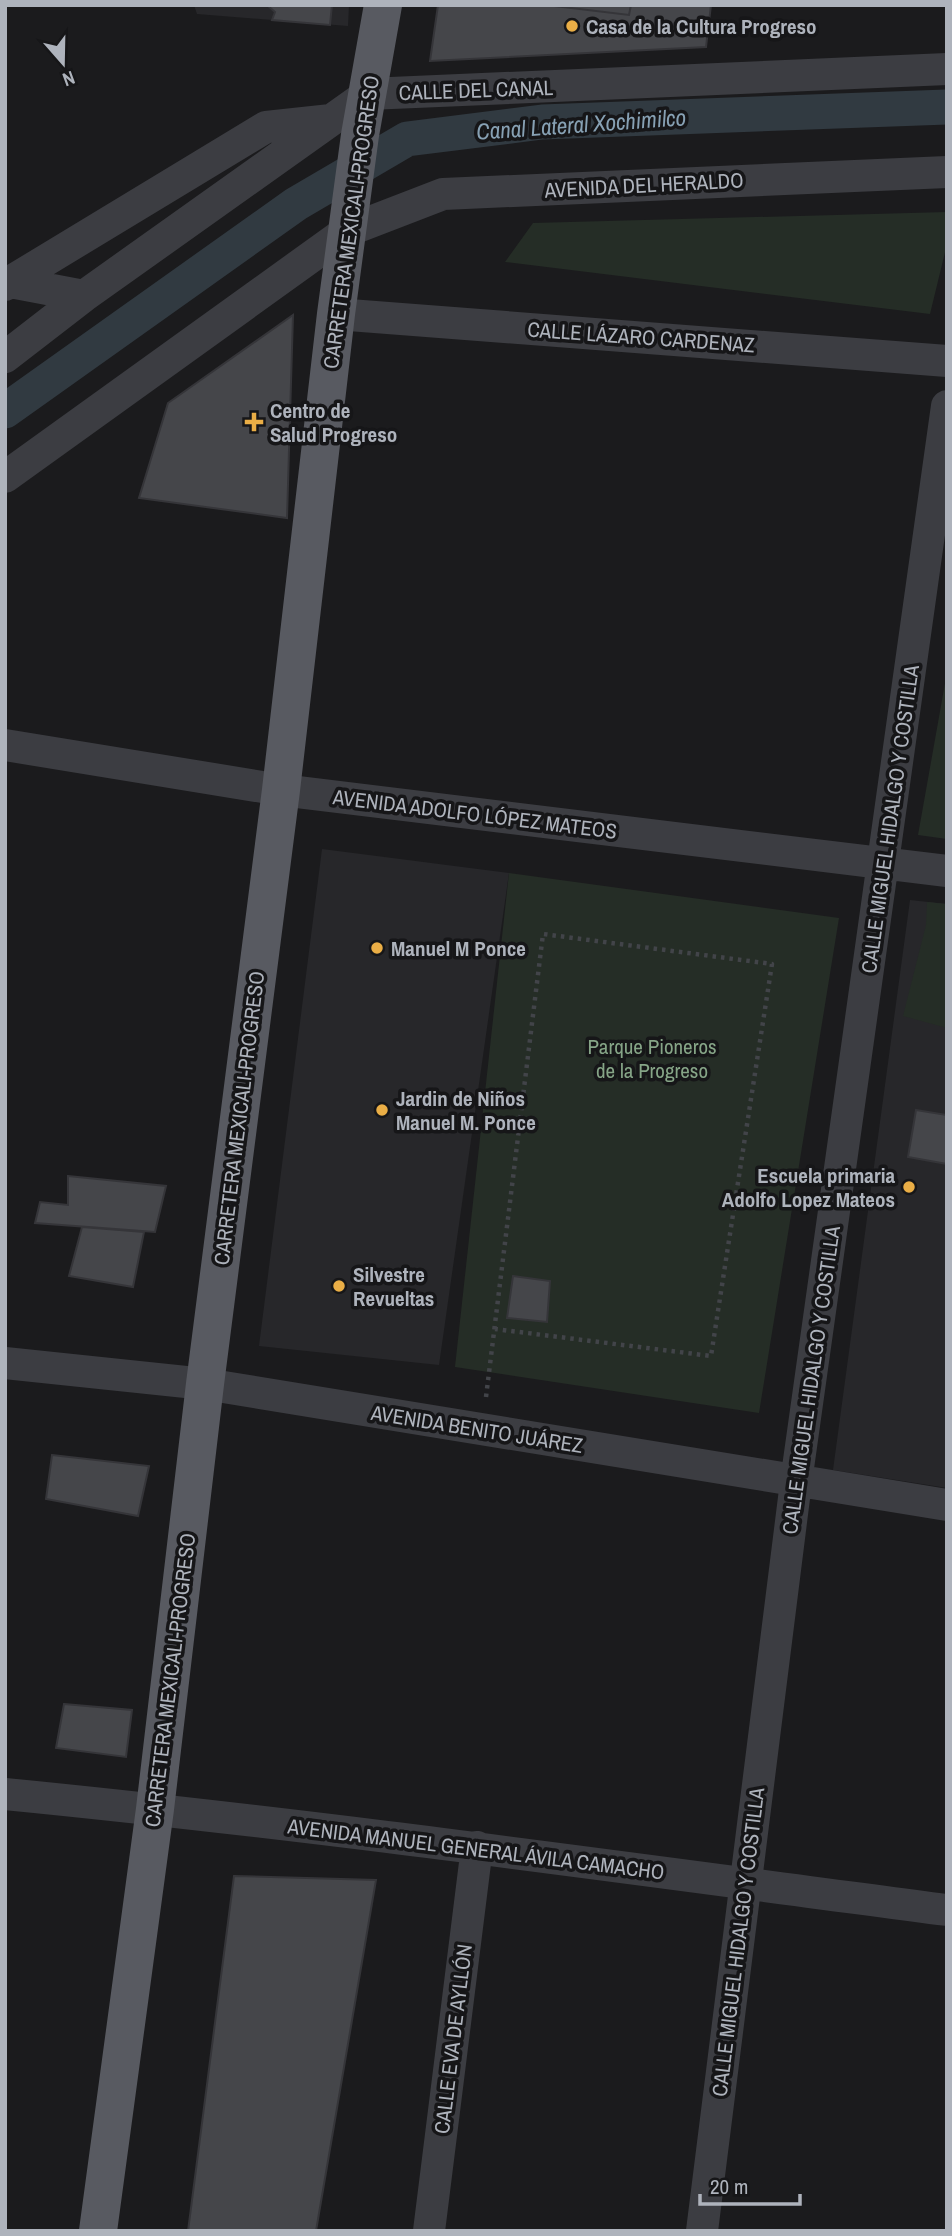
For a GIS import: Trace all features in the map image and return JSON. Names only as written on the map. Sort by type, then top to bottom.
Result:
[{"type":"main road","name":"CARRETERA MEXICALI-PROGRESO","points":[[98,2231],[155,1809],[352,192],[347,127],[369,94],[383,5]]},
{"type":"street","name":"CALLE DEL CANAL","points":[[369,94],[947,69]]},
{"type":"street","points":[[6,283],[266,127],[347,127]]},
{"type":"street","points":[[5,357],[84,296],[347,127]]},
{"type":"street","name":"AVENIDA DEL HERALDO","points":[[5,477],[347,231],[443,194],[947,172]]},
{"type":"street","points":[[6,283],[84,296]]},
{"type":"street","name":"CALLE LÁZARO CARDENAZ","points":[[336,314],[947,361]]},
{"type":"street","name":"CALLE MIGUEL HIDALGO Y COSTILLA","points":[[702,2231],[796,1482],[947,406]]},
{"type":"street","name":"AVENIDA ADOLFO LÓPEZ MATEOS","points":[[5,746],[281,790],[947,871]]},
{"type":"street","name":"AVENIDA BENITO JUÁREZ","points":[[5,1363],[205,1384],[947,1505]]},
{"type":"street","name":"AVENIDA MANUEL GENERAL ÁVILA CAMACHO","points":[[5,1794],[477,1847],[947,1910]]},
{"type":"street","name":"CALLE EVA DE AYLLÓN","points":[[429,2231],[477,1847]]},
{"type":"path","points":[[481,1430],[543,934],[772,964],[711,1356],[495,1329]]},
{"type":"shaded area","points":[[194,5],[349,5],[348,26],[197,14]]},
{"type":"shaded area","name":"Jardin de Niños Manuel M. Ponce","points":[[322,849],[509,873],[439,1365],[259,1346]]},
{"type":"shaded area","name":"Escuela primaria Adolfo Lopez Mateos","points":[[910,900],[947,904],[947,1488],[833,1470]]},
{"type":"green space","points":[[947,212],[947,244],[930,314],[505,262],[533,223]]},
{"type":"green space","points":[[947,672],[947,839],[918,835]]},
{"type":"green space","name":"Parque Pioneros de la Progreso","points":[[509,873],[839,918],[759,1413],[455,1367]]},
{"type":"green space","points":[[927,902],[947,904],[947,1028],[903,1016],[926,925]]},
{"type":"building","points":[[267,5],[332,5],[330,25],[272,20],[275,12]]},
{"type":"building","name":"Casa de la Cultura Progreso","points":[[438,5],[711,5],[706,47],[430,61]]},
{"type":"building","name":"Casa de la Cultura Progreso","points":[[546,5],[631,5],[629,15]]},
{"type":"building","name":"Centro de Salud Progreso","points":[[293,315],[287,518],[139,498],[168,403]]},
{"type":"building","points":[[916,1110],[947,1115],[947,1164],[908,1157]]},
{"type":"building","points":[[68,1176],[166,1186],[155,1232],[35,1223],[40,1202],[68,1205]]},
{"type":"building","points":[[82,1227],[144,1232],[133,1287],[69,1276]]},
{"type":"building","points":[[513,1276],[550,1281],[547,1322],[507,1318]]},
{"type":"building","points":[[52,1455],[149,1466],[138,1516],[46,1499]]},
{"type":"building","points":[[64,1704],[132,1710],[126,1757],[56,1748]]},
{"type":"building","points":[[234,1876],[376,1880],[316,2231],[188,2231]]},
{"type":"waterway","name":"Canal Lateral Xochimilco","points":[[5,411],[296,204],[407,139],[542,122],[947,107]]},
{"type":"place","name":"Casa de la Cultura Progreso","points":[[572,26]]},
{"type":"place","name":"Centro de Salud Progreso","points":[[254,422]]},
{"type":"place","name":"Manuel M Ponce","points":[[377,948]]},
{"type":"place","name":"Jardin de Niños Manuel M. Ponce","points":[[382,1110]]},
{"type":"place","name":"Escuela primaria Adolfo Lopez Mateos","points":[[909,1187]]},
{"type":"place","name":"Silvestre Revueltas","points":[[339,1286]]}]
